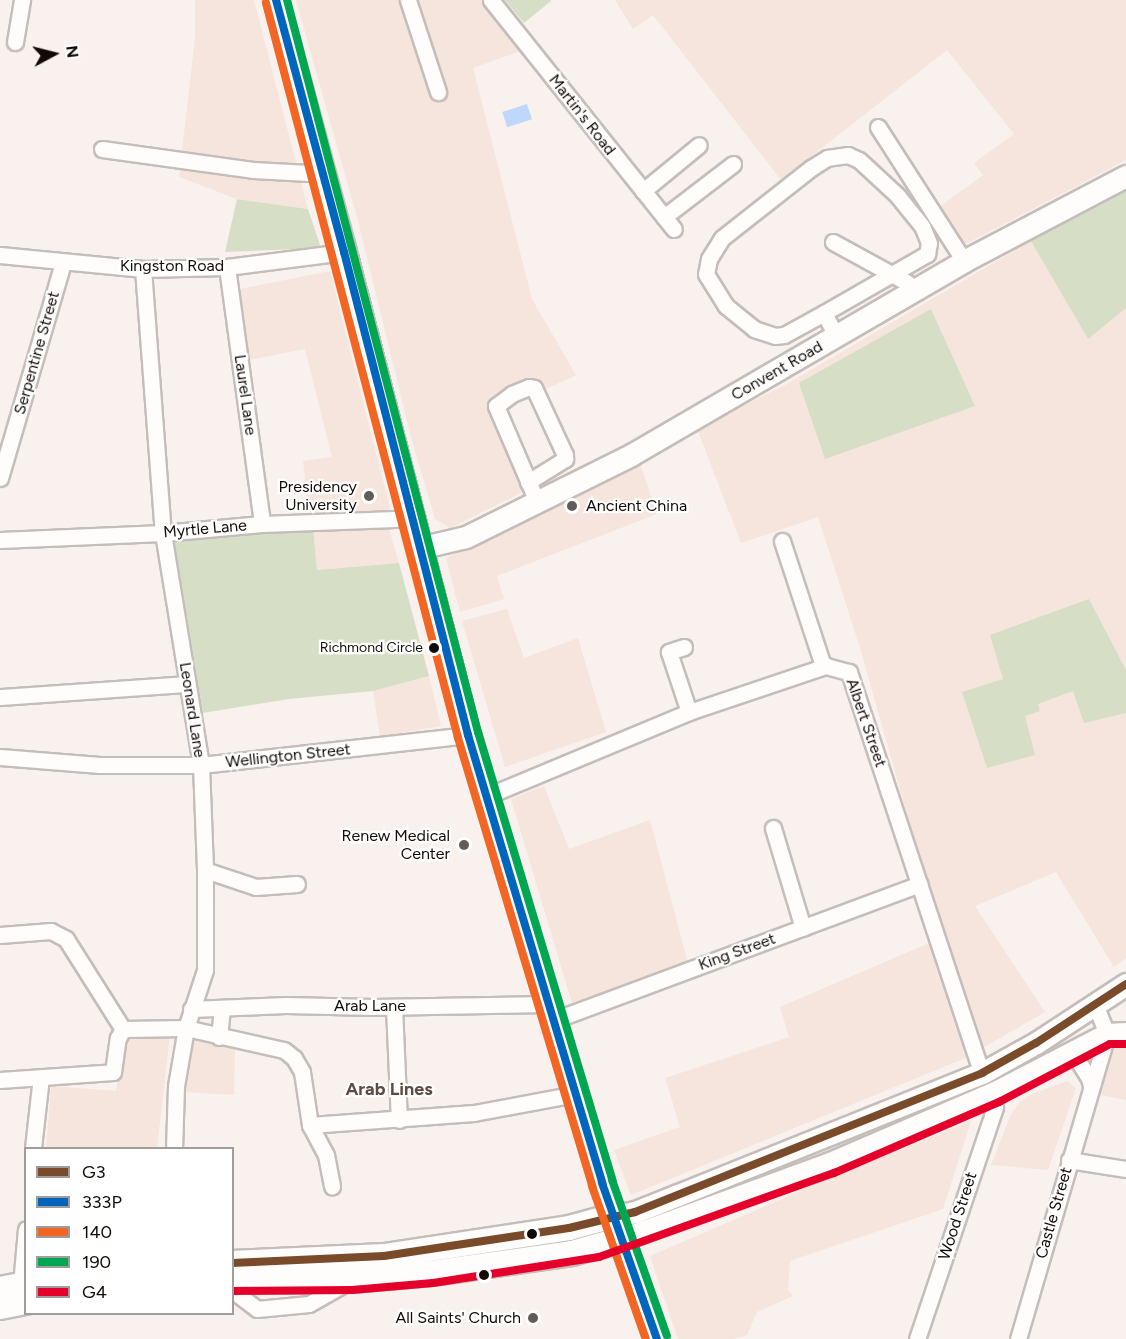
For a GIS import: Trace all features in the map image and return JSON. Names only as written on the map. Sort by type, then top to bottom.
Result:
[{"type":"main road","points":[[276,0],[344,252],[468,735],[602,1183],[657,1339]]},
{"type":"main road","name":"Convent Road","points":[[419,548],[466,537],[538,504],[644,449],[964,261],[1126,176]]},
{"type":"main road","points":[[234,1263],[384,1256],[569,1228],[634,1212],[982,1073],[1126,984]]},
{"type":"main road","points":[[234,1281],[352,1280],[432,1273],[572,1253],[622,1239],[830,1163],[995,1092],[1071,1051],[1117,1034]]},
{"type":"main road","points":[[569,1228],[588,1210],[602,1183]]},
{"type":"main road","points":[[0,1307],[18,1290]]},
{"type":"street","points":[[15,42],[22,0]]},
{"type":"street","points":[[408,0],[438,92]]},
{"type":"street","name":"Martin's Road","points":[[491,0],[669,223],[733,164]]},
{"type":"street","points":[[878,127],[964,261]]},
{"type":"street","points":[[643,191],[699,145]]},
{"type":"street","points":[[102,149],[253,170],[309,173],[322,170]]},
{"type":"street","points":[[849,156],[859,160],[898,196],[926,233],[929,243],[927,254],[890,274],[784,335],[775,336],[754,329],[726,306],[706,274],[708,260],[722,238],[827,158],[849,156]]},
{"type":"street","points":[[832,242],[916,290]]},
{"type":"street","name":"Kingston Road","points":[[0,255],[143,269],[227,267],[344,252]]},
{"type":"street","name":"Serpentine Street","points":[[0,478],[63,262]]},
{"type":"street","name":"Laurel Lane","points":[[227,267],[262,524]]},
{"type":"street","name":"Leonard Lane","points":[[143,269],[163,533],[201,765],[205,870],[205,970],[186,1028],[176,1086],[174,1147]]},
{"type":"street","points":[[824,313],[836,336]]},
{"type":"street","points":[[528,482],[565,459],[534,388],[529,387],[512,394],[496,406],[528,482],[538,504]]},
{"type":"street","name":"Myrtle Lane","points":[[0,540],[163,533],[262,524],[395,519],[410,516]]},
{"type":"street","points":[[782,541],[824,666]]},
{"type":"street","points":[[684,647],[669,652],[689,712]]},
{"type":"street","name":"Albert Street","points":[[487,796],[689,712],[824,666],[849,672],[982,1073]]},
{"type":"street","points":[[0,697],[188,684]]},
{"type":"street","name":"Wellington Street","points":[[0,757],[100,765],[201,765],[468,735]]},
{"type":"street","points":[[773,828],[803,928]]},
{"type":"street","points":[[205,870],[248,886],[297,884]]},
{"type":"street","name":"King Street","points":[[552,1012],[803,928],[920,884]]},
{"type":"street","points":[[0,935],[51,931],[66,939],[123,1029]]},
{"type":"street","name":"Arab Lane","points":[[191,1009],[286,1005],[552,1012]]},
{"type":"street","points":[[1095,1005],[1117,1034]]},
{"type":"street","points":[[394,1007],[399,1120]]},
{"type":"street","points":[[219,1037],[222,1008]]},
{"type":"street","points":[[123,1029],[186,1028],[284,1050],[294,1058],[302,1072],[310,1125],[326,1155],[332,1186]]},
{"type":"street","points":[[0,1080],[113,1072],[118,1038],[123,1029]]},
{"type":"street","name":"Castle Street","points":[[1018,1339],[1091,1086],[1117,1034]]},
{"type":"street","points":[[1071,1051],[1089,1078],[1091,1086]]},
{"type":"street","points":[[33,1147],[41,1077]]},
{"type":"street","name":"Wood Street","points":[[917,1339],[995,1107],[995,1092]]},
{"type":"street","points":[[310,1125],[474,1113],[576,1094]]},
{"type":"street","points":[[1069,1160],[1126,1169]]},
{"type":"street","points":[[18,1290],[24,1244]]},
{"type":"street","points":[[234,1292],[257,1309],[309,1304],[352,1280]]},
{"type":"shaded area","points":[[195,0],[254,0],[308,209],[237,199],[179,177],[195,38]]},
{"type":"shaded area","points":[[296,0],[484,0],[523,50],[473,68],[532,299],[576,375],[529,397],[488,411],[527,490],[450,528],[435,519],[411,437],[358,221]]},
{"type":"shaded area","points":[[615,0],[1126,0],[1126,160],[962,246],[938,208],[983,175],[974,163],[1014,134],[947,50],[781,180],[653,15],[633,29]]},
{"type":"shaded area","points":[[1126,191],[1126,958],[1114,967],[1056,872],[975,906],[1045,1012],[979,1050],[937,921],[861,651],[818,517],[741,543],[697,429],[785,385],[1031,241]]},
{"type":"shaded area","points":[[330,271],[391,512],[309,514],[303,461],[332,457],[305,349],[249,360],[240,289]]},
{"type":"shaded area","points":[[641,466],[657,514],[497,576],[504,599],[460,612],[446,558]]},
{"type":"shaded area","points":[[313,527],[389,529],[399,563],[317,570]]},
{"type":"shaded area","points":[[507,609],[524,658],[578,638],[606,732],[505,767],[462,621]]},
{"type":"shaded area","points":[[429,676],[441,726],[380,736],[373,691]]},
{"type":"shaded area","points":[[544,786],[569,849],[650,820],[688,963],[572,1003],[511,799]]},
{"type":"shaded area","points":[[929,943],[968,1057],[631,1195],[614,1150],[680,1127],[665,1078],[789,1037],[780,1007]]},
{"type":"shaded area","points":[[127,1031],[170,1035],[157,1147],[46,1147],[51,1086],[116,1091]]},
{"type":"shaded area","points":[[189,1036],[235,1044],[234,1095],[185,1092]]},
{"type":"shaded area","points":[[1126,1046],[1126,1100],[1095,1094],[1110,1047]]},
{"type":"shaded area","points":[[1067,1081],[1076,1088],[1048,1170],[991,1165],[1011,1114],[1019,1103],[1030,1095]]},
{"type":"shaded area","points":[[971,1121],[943,1209],[790,1261],[788,1290],[793,1296],[757,1312],[747,1335],[732,1339],[678,1339],[650,1256],[821,1182]]},
{"type":"green space","points":[[505,0],[551,0],[551,1],[524,23]]},
{"type":"green space","points":[[1126,191],[1126,308],[1088,339],[1031,241]]},
{"type":"green space","points":[[237,199],[308,209],[321,248],[225,252]]},
{"type":"green space","points":[[931,309],[975,406],[825,459],[799,383]]},
{"type":"green space","points":[[313,527],[317,570],[399,563],[429,676],[373,691],[289,699],[203,713],[174,539]]},
{"type":"green space","points":[[1089,599],[1126,670],[1126,713],[1084,723],[1073,691],[1038,704],[1040,711],[1025,716],[1035,755],[987,768],[962,692],[1003,679],[990,635]]},
{"type":"water","points":[[527,104],[532,119],[507,127],[502,112]]},
{"type":"transit line","name":"333P","points":[[276,0],[344,252],[468,735],[602,1183],[657,1339]]},
{"type":"transit line","name":"190","points":[[287,0],[478,732],[612,1180],[667,1336]]},
{"type":"transit line","name":"140","points":[[266,3],[458,738],[592,1186],[646,1339]]},
{"type":"transit line","name":"G3","points":[[234,1263],[384,1256],[569,1228],[635,1212],[982,1073],[1036,1043],[1126,984]]},
{"type":"transit line","name":"G4","points":[[234,1291],[352,1290],[433,1283],[599,1257],[834,1173],[999,1102],[1110,1044],[1126,1044]]},
{"type":"place","name":"Presidency University","points":[[369,496]]},
{"type":"place","name":"Ancient China","points":[[572,506]]},
{"type":"place","name":"Richmond Circle","points":[[434,648]]},
{"type":"place","name":"Renew Medical Center","points":[[464,845]]},
{"type":"place","name":"All Saints' Church","points":[[533,1318]]},
{"type":"district","name":"Arab Lines","points":[[389,1089]]}]
